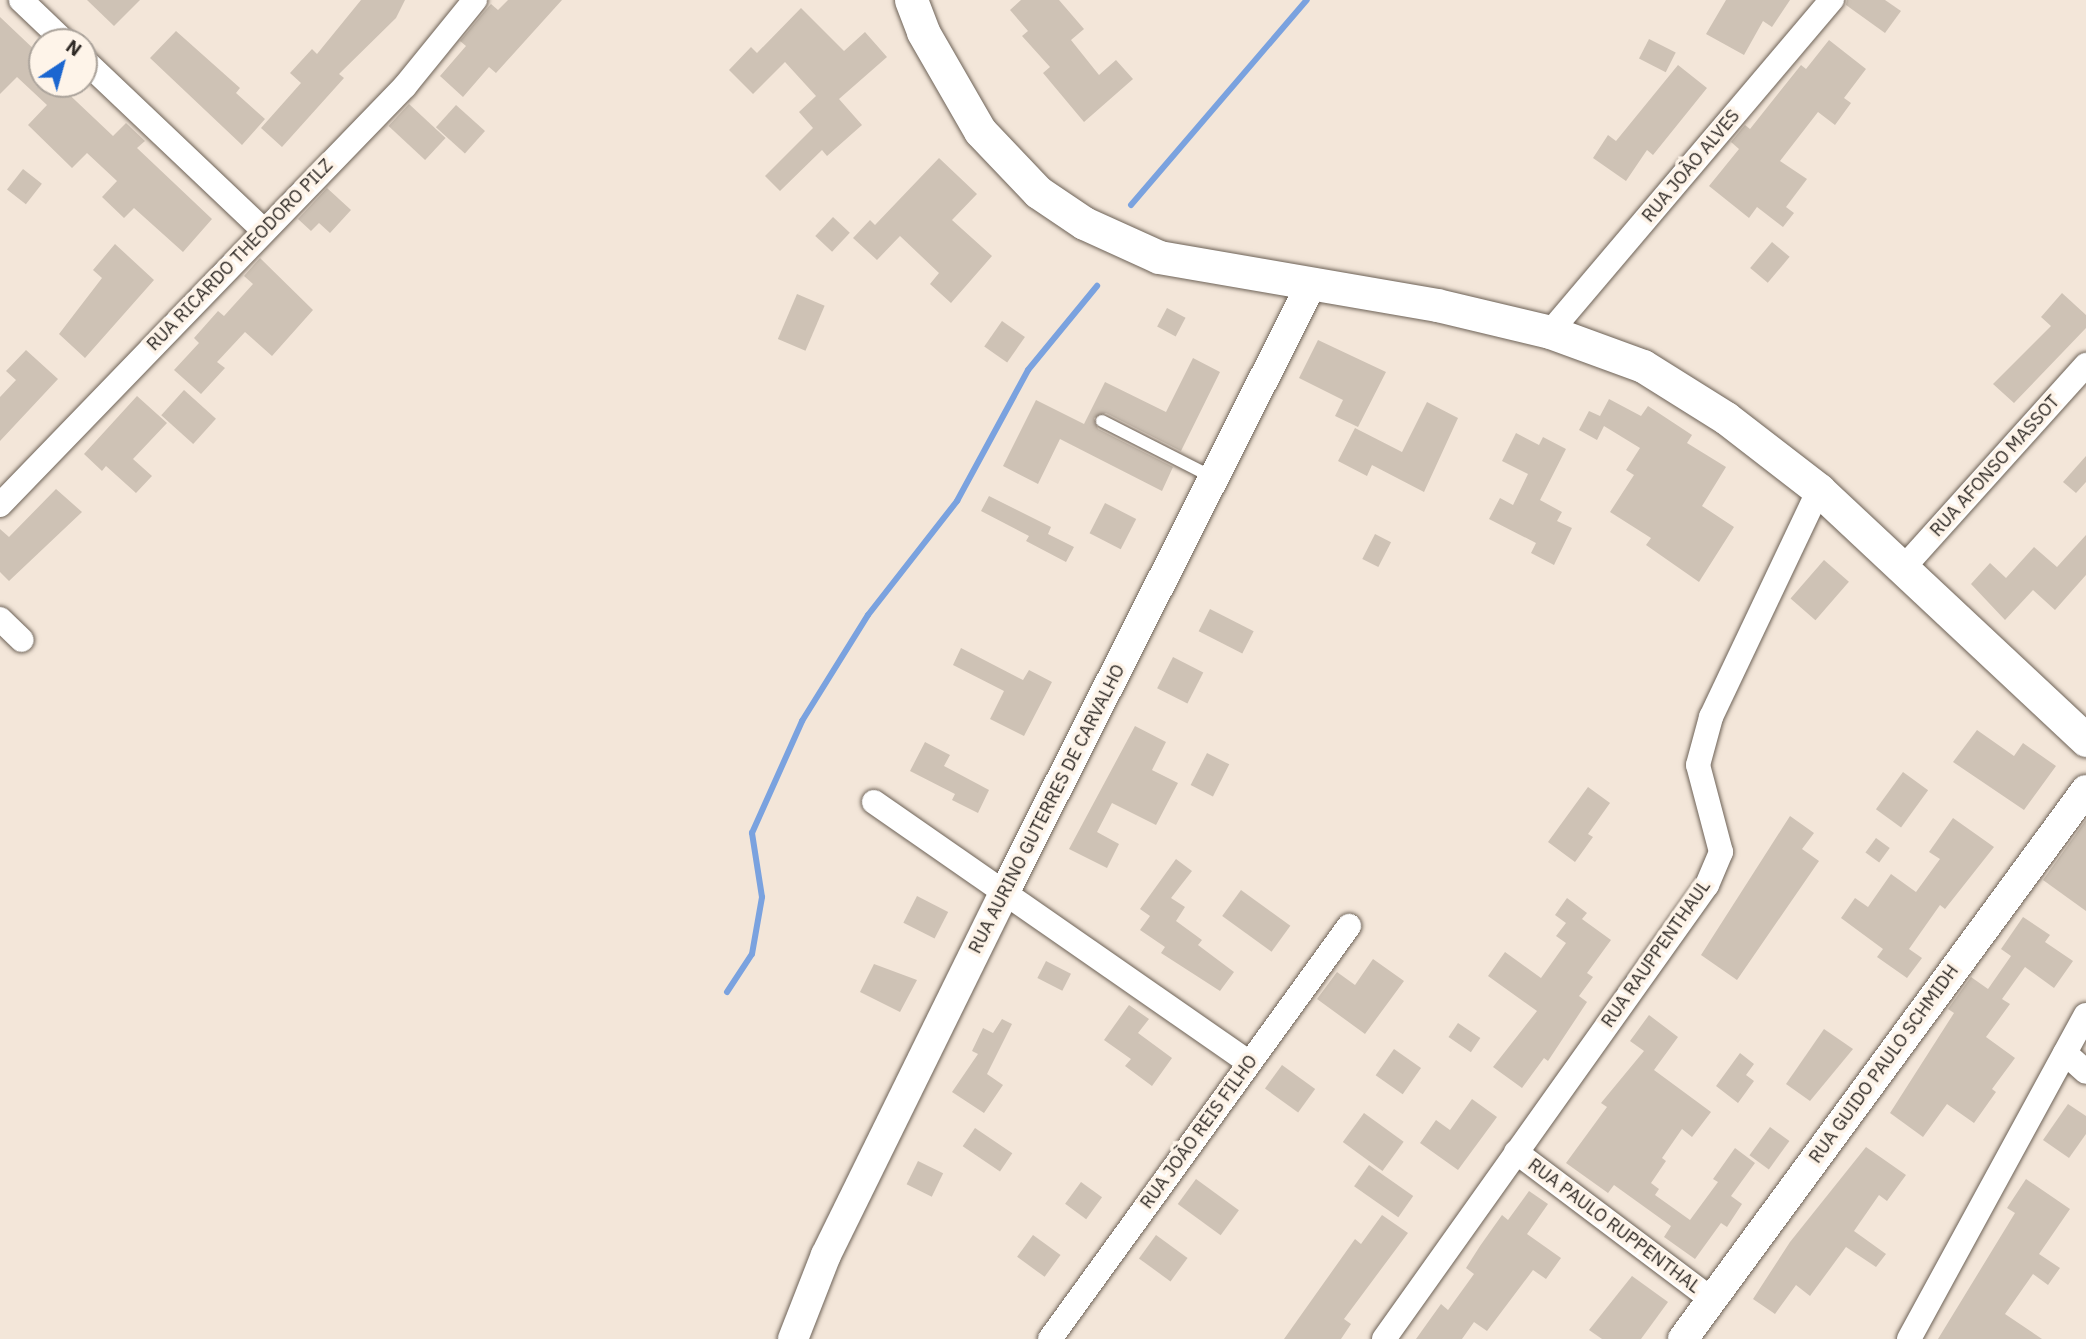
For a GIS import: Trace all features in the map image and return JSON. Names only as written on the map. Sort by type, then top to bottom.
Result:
[{"type":"main road","points":[[911,0],[923,32],[981,131],[1038,192],[1084,223],[1159,257],[1437,305],[1550,332],[1643,366],[1726,418],[1819,490],[1905,567],[2086,740]]},
{"type":"street","points":[[21,0],[50,28]]},
{"type":"street","name":"RUA RICARDO THEODORO PILZ","points":[[0,505],[404,86],[475,0]]},
{"type":"street","name":"RUA JOÃO ALVES","points":[[1550,332],[1832,0]]},
{"type":"street","points":[[98,73],[263,230]]},
{"type":"street","name":"RUA AURINO GUTERRES DE CARVALHO","points":[[793,1339],[827,1255],[1004,892],[1311,285]]},
{"type":"street","name":"RUA AFONSO MASSOT","points":[[1905,567],[2086,365]]},
{"type":"street","name":"RUA RAUPPENTHAUL","points":[[1384,1339],[1707,884],[1721,852],[1698,765],[1711,717],[1819,490]]},
{"type":"street","points":[[0,619],[22,640]]},
{"type":"street","name":"RUA GUIDO PAULO SCHMIDH","points":[[1683,1339],[2086,790]]},
{"type":"street","points":[[874,802],[1250,1063]]},
{"type":"street","name":"RUA JOÃO REIS FILHO","points":[[1050,1339],[1349,926]]},
{"type":"street","points":[[1909,1339],[2086,1014]]},
{"type":"street","points":[[2066,1053],[2086,1072]]},
{"type":"street","name":"RUA PAULO RUPPENTHAL","points":[[1516,1152],[1711,1299]]},
{"type":"lane","points":[[1102,421],[1214,478]]},
{"type":"building","points":[[87,0],[140,0],[114,26]]},
{"type":"building","points":[[361,0],[405,0],[396,18],[339,74],[344,78],[282,147],[261,128],[301,83],[290,73],[312,49],[317,54]]},
{"type":"building","points":[[508,0],[562,0],[496,73],[489,67],[463,97],[440,76],[466,46],[460,41],[491,4],[498,10]]},
{"type":"building","points":[[1021,0],[1059,0],[1084,29],[1071,40],[1099,75],[1116,60],[1133,79],[1084,122],[1043,73],[1050,67],[1022,36],[1028,31],[1010,10]]},
{"type":"building","points":[[1726,0],[1790,0],[1772,27],[1763,21],[1744,55],[1706,34]]},
{"type":"building","points":[[1847,0],[1885,0],[1901,11],[1885,33],[1846,5]]},
{"type":"building","points":[[801,8],[844,51],[865,32],[887,57],[839,99],[862,125],[827,156],[822,150],[780,191],[765,176],[813,128],[799,112],[816,96],[785,62],[753,94],[729,70],[751,47],[757,53]]},
{"type":"building","points":[[0,17],[28,44],[28,87],[17,77],[0,94]]},
{"type":"building","points":[[176,31],[240,88],[236,93],[265,119],[242,145],[150,58]]},
{"type":"building","points":[[1649,39],[1676,53],[1666,72],[1639,59]]},
{"type":"building","points":[[1829,40],[1866,69],[1844,98],[1851,103],[1835,125],[1818,112],[1780,161],[1807,179],[1786,207],[1794,213],[1783,227],[1757,207],[1749,218],[1709,186],[1739,149],[1731,142],[1745,125],[1750,129],[1801,65],[1806,69]]},
{"type":"building","points":[[1678,65],[1707,88],[1653,155],[1647,150],[1626,181],[1593,158],[1608,135],[1616,141]]},
{"type":"building","points":[[40,98],[73,98],[113,136],[126,123],[145,141],[137,148],[212,219],[183,252],[134,208],[124,218],[102,197],[117,181],[87,153],[72,168],[28,125],[47,105]]},
{"type":"building","points":[[409,104],[446,138],[425,160],[389,126]]},
{"type":"building","points":[[456,105],[485,131],[465,153],[436,127]]},
{"type":"building","points":[[939,158],[977,194],[952,220],[992,256],[951,303],[930,284],[939,273],[900,236],[877,260],[853,238],[870,220],[875,225]]},
{"type":"building","points":[[23,169],[42,184],[26,204],[7,189]]},
{"type":"building","points":[[327,188],[351,210],[330,233],[319,223],[311,231],[298,219]]},
{"type":"building","points":[[833,217],[850,233],[832,252],[815,236]]},
{"type":"building","points":[[1772,242],[1790,257],[1768,283],[1750,268]]},
{"type":"building","points":[[115,244],[154,280],[85,358],[59,334],[102,278],[93,270]]},
{"type":"building","points":[[260,258],[313,310],[272,356],[245,332],[217,362],[225,368],[201,394],[174,370],[199,343],[194,338],[218,311],[224,316],[253,284],[244,276]]},
{"type":"building","points":[[2062,293],[2086,315],[2086,328],[2014,403],[1993,384],[2051,326],[2041,317]]},
{"type":"building","points":[[797,294],[825,306],[805,351],[778,339]]},
{"type":"building","points":[[1167,308],[1186,318],[1176,336],[1157,327]]},
{"type":"building","points":[[1002,321],[1025,337],[1007,362],[984,346]]},
{"type":"building","points":[[1318,340],[1386,372],[1358,427],[1335,416],[1343,400],[1299,378]]},
{"type":"building","points":[[26,350],[58,379],[0,441],[0,397],[16,380],[6,371]]},
{"type":"building","points":[[1193,358],[1220,372],[1181,451],[1106,413],[1094,418],[1098,429],[1173,467],[1162,491],[1060,439],[1038,484],[1003,466],[1036,400],[1084,424],[1105,382],[1166,412]]},
{"type":"building","points":[[184,390],[216,419],[193,444],[161,415]]},
{"type":"building","points":[[137,396],[167,423],[133,459],[152,476],[136,493],[106,466],[102,471],[84,454]]},
{"type":"building","points":[[1609,399],[1641,416],[1648,406],[1692,435],[1687,443],[1726,467],[1702,506],[1734,527],[1699,582],[1646,545],[1651,538],[1610,512],[1634,475],[1626,470],[1640,448],[1604,426],[1597,440],[1579,430],[1589,411],[1600,416]]},
{"type":"building","points":[[1427,402],[1458,418],[1424,492],[1372,465],[1367,476],[1338,461],[1355,428],[1402,452]]},
{"type":"building","points":[[1516,433],[1539,445],[1543,437],[1566,449],[1540,500],[1562,512],[1557,521],[1572,528],[1554,565],[1531,553],[1536,543],[1489,519],[1500,498],[1513,505],[1528,474],[1502,461]]},
{"type":"building","points":[[2086,456],[2086,482],[2076,493],[2063,482]]},
{"type":"building","points":[[56,489],[82,512],[9,581],[0,572],[0,529],[9,537]]},
{"type":"building","points":[[989,496],[1051,527],[1048,534],[1074,547],[1066,562],[1026,541],[1029,536],[981,511]]},
{"type":"building","points":[[1105,503],[1136,519],[1121,549],[1090,533]]},
{"type":"building","points":[[1375,534],[1391,542],[1378,567],[1362,559]]},
{"type":"building","points":[[2086,535],[2086,575],[2055,610],[2033,590],[2005,620],[1971,584],[1990,563],[2006,578],[2034,547],[2057,567]]},
{"type":"building","points":[[1824,560],[1849,582],[1815,620],[1791,598]]},
{"type":"building","points":[[1210,609],[1254,631],[1242,654],[1199,631]]},
{"type":"building","points":[[961,648],[1023,680],[1029,670],[1052,682],[1024,736],[990,719],[1004,691],[953,665]]},
{"type":"building","points":[[1173,657],[1203,672],[1187,704],[1157,688]]},
{"type":"building","points":[[1135,726],[1166,742],[1152,770],[1178,783],[1156,825],[1112,803],[1097,832],[1119,844],[1107,868],[1069,849]]},
{"type":"building","points":[[1977,730],[2014,756],[2023,743],[2056,766],[2024,810],[1953,762]]},
{"type":"building","points":[[925,742],[950,755],[944,766],[989,790],[978,813],[952,800],[955,794],[910,771]]},
{"type":"building","points":[[1207,753],[1229,764],[1213,796],[1191,785]]},
{"type":"building","points":[[1903,772],[1928,790],[1901,827],[1876,809]]},
{"type":"building","points":[[1588,787],[1610,803],[1588,834],[1593,837],[1575,862],[1548,842]]},
{"type":"building","points":[[1790,816],[1814,833],[1802,849],[1819,861],[1737,980],[1701,955]]},
{"type":"building","points":[[1953,818],[1994,847],[1945,909],[1940,905],[1909,949],[1922,958],[1907,978],[1877,957],[1883,949],[1841,918],[1855,898],[1868,907],[1891,874],[1916,892],[1940,859],[1929,852]]},
{"type":"building","points":[[2086,820],[2086,911],[2043,880]]},
{"type":"building","points":[[1876,838],[1890,848],[1879,863],[1865,853]]},
{"type":"building","points":[[1176,859],[1192,871],[1171,898],[1185,907],[1176,921],[1202,940],[1198,945],[1234,972],[1220,991],[1161,953],[1165,947],[1140,930],[1150,916],[1140,909]]},
{"type":"building","points":[[1241,890],[1290,926],[1272,952],[1222,916]]},
{"type":"building","points":[[917,896],[948,912],[935,939],[903,923]]},
{"type":"building","points":[[1567,898],[1587,913],[1582,919],[1611,940],[1587,973],[1593,977],[1579,996],[1587,1002],[1548,1061],[1544,1058],[1522,1088],[1493,1067],[1537,1011],[1488,976],[1505,952],[1541,978],[1566,943],[1556,936],[1566,923],[1555,915]]},
{"type":"building","points":[[2023,917],[2050,935],[2045,942],[2073,961],[2054,988],[2025,967],[2002,999],[2010,1004],[1986,1037],[2015,1058],[1992,1089],[1996,1092],[1974,1123],[1947,1104],[1923,1137],[1890,1113],[1954,1013],[1948,1009],[1971,977],[1988,989],[2011,956],[2001,949]]},
{"type":"building","points":[[1373,959],[1404,981],[1365,1034],[1317,999],[1337,972],[1355,985]]},
{"type":"building","points":[[1046,961],[1071,974],[1062,991],[1037,978]]},
{"type":"building","points":[[874,964],[917,980],[900,1012],[860,992]]},
{"type":"building","points":[[1129,1005],[1149,1019],[1138,1033],[1172,1058],[1152,1086],[1125,1066],[1131,1059],[1104,1040]]},
{"type":"building","points":[[1649,1015],[1678,1037],[1654,1070],[1711,1112],[1692,1137],[1682,1129],[1662,1158],[1666,1161],[1651,1183],[1659,1189],[1655,1195],[1690,1220],[1718,1182],[1713,1179],[1735,1148],[1755,1163],[1731,1196],[1742,1204],[1727,1227],[1721,1223],[1695,1259],[1664,1237],[1671,1226],[1614,1185],[1608,1193],[1566,1163],[1607,1107],[1601,1103],[1644,1051],[1630,1041]]},
{"type":"building","points":[[1002,1019],[1012,1024],[987,1074],[1003,1085],[984,1113],[952,1092],[978,1054],[972,1051],[983,1028],[993,1033]]},
{"type":"building","points":[[1458,1023],[1480,1038],[1471,1052],[1448,1037]]},
{"type":"building","points":[[1824,1029],[1853,1049],[1810,1101],[1786,1084]]},
{"type":"building","points":[[1394,1049],[1421,1068],[1403,1094],[1376,1075]]},
{"type":"building","points":[[1740,1053],[1754,1064],[1746,1075],[1754,1081],[1738,1103],[1716,1086]]},
{"type":"building","points":[[1282,1065],[1315,1089],[1298,1113],[1265,1088]]},
{"type":"building","points":[[1472,1099],[1497,1117],[1458,1170],[1420,1143],[1436,1120],[1450,1130]]},
{"type":"building","points":[[2068,1104],[2086,1116],[2086,1134],[2069,1158],[2043,1140]]},
{"type":"building","points":[[1364,1113],[1404,1142],[1382,1171],[1343,1142]]},
{"type":"building","points":[[1770,1127],[1789,1141],[1769,1169],[1749,1155]]},
{"type":"building","points":[[975,1128],[1012,1153],[1000,1171],[963,1146]]},
{"type":"building","points":[[1866,1147],[1906,1175],[1887,1201],[1879,1195],[1854,1231],[1886,1254],[1876,1267],[1846,1247],[1810,1296],[1796,1285],[1775,1314],[1753,1299],[1790,1242]]},
{"type":"building","points":[[918,1161],[943,1173],[932,1197],[907,1184]]},
{"type":"building","points":[[1369,1165],[1413,1196],[1398,1217],[1354,1186]]},
{"type":"building","points":[[1196,1179],[1239,1210],[1221,1235],[1178,1204]]},
{"type":"building","points":[[2026,1179],[2070,1209],[2039,1254],[2060,1268],[2048,1285],[2033,1274],[2005,1314],[2042,1339],[1938,1339],[2015,1213],[2007,1208]]},
{"type":"building","points":[[1081,1182],[1102,1197],[1086,1219],[1065,1204]]},
{"type":"building","points":[[1529,1191],[1548,1204],[1527,1234],[1561,1258],[1546,1279],[1533,1270],[1487,1331],[1474,1322],[1462,1339],[1416,1339],[1441,1304],[1448,1310],[1474,1274],[1466,1268],[1480,1246],[1502,1215],[1508,1220]]},
{"type":"building","points":[[1382,1215],[1408,1233],[1344,1319],[1351,1324],[1341,1339],[1284,1339],[1355,1239],[1361,1244]]},
{"type":"building","points":[[1033,1235],[1061,1255],[1045,1277],[1017,1257]]},
{"type":"building","points":[[1156,1235],[1188,1258],[1171,1281],[1139,1258]]},
{"type":"building","points":[[1632,1276],[1668,1302],[1641,1339],[1602,1339],[1589,1330]]},
{"type":"waterway","points":[[1131,205],[1307,0]]},
{"type":"waterway","points":[[727,992],[752,954],[762,897],[752,833],[802,721],[868,615],[957,501],[1028,370],[1097,286]]}]
